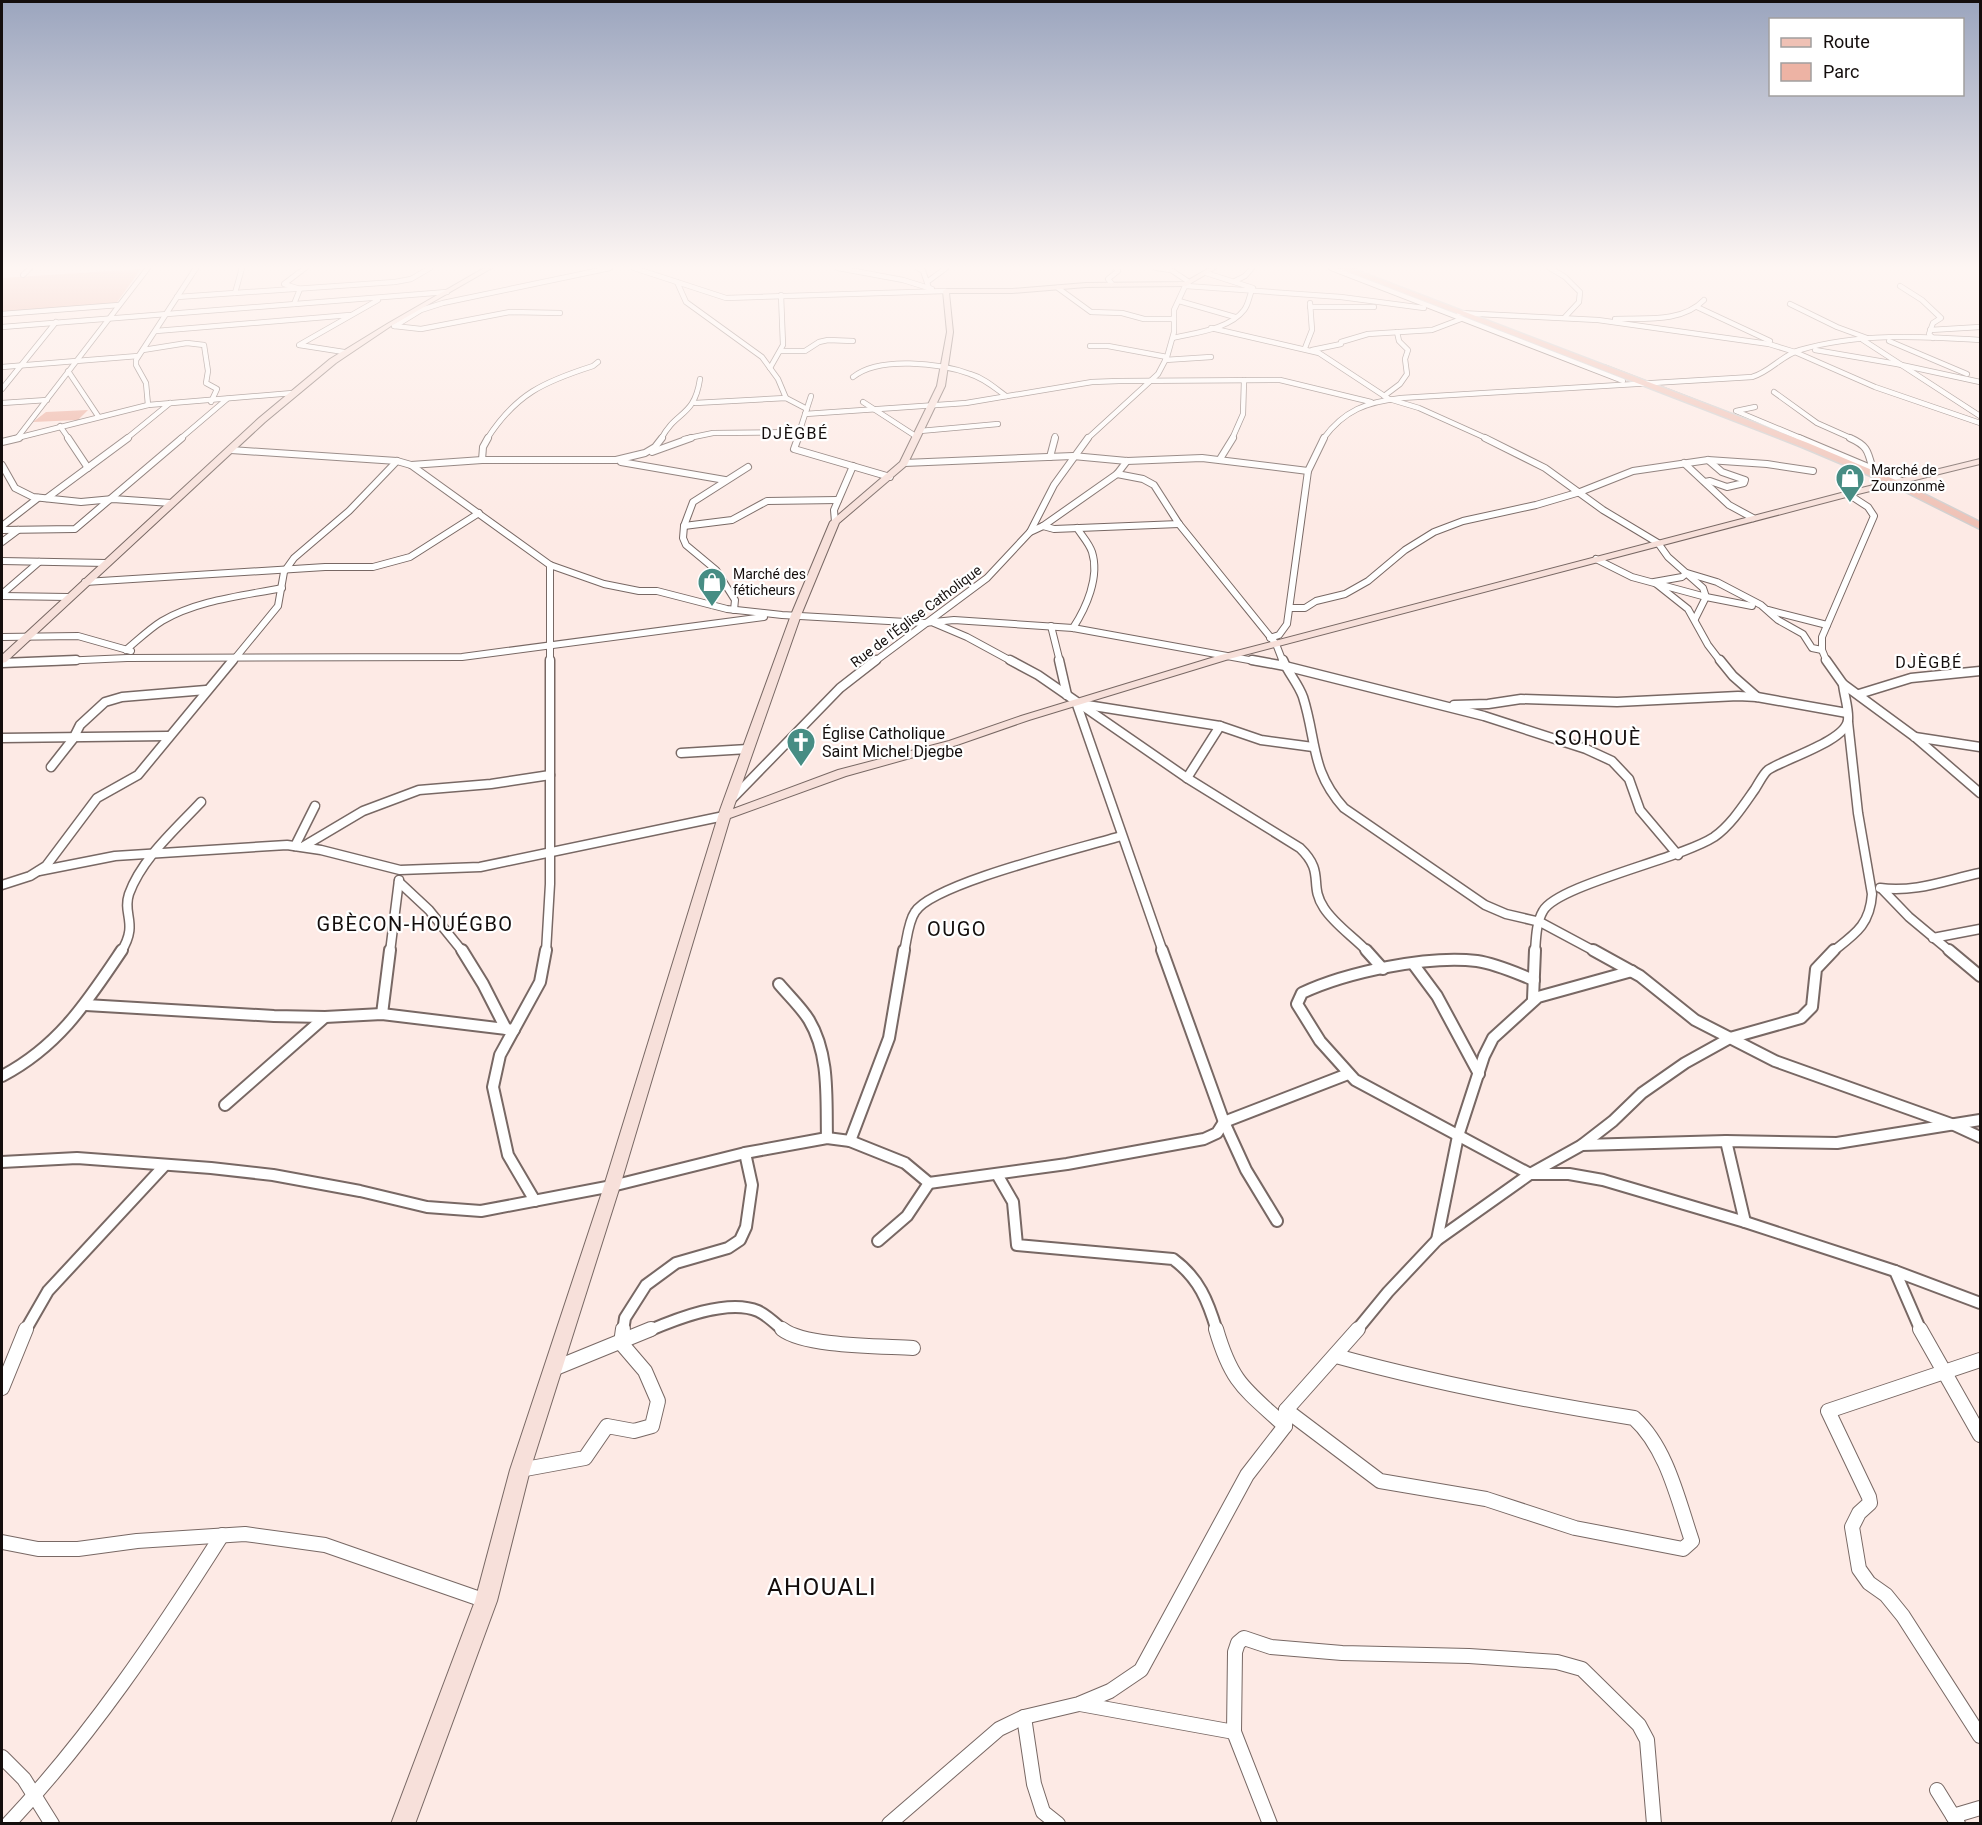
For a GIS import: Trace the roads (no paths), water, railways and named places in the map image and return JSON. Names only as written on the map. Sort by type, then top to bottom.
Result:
[{"type":"main road","points":[[1562,353],[1809,444],[1900,483],[1980,526]]},
{"type":"street","points":[[2,389],[31,353]]},
{"type":"street","points":[[18,437],[82,353]]},
{"type":"street","points":[[140,353],[136,365],[146,383],[148,405]]},
{"type":"street","points":[[205,353],[208,371],[206,383],[217,388],[210,400]]},
{"type":"street","points":[[2,661],[25,637],[171,503],[293,393],[343,353]]},
{"type":"street","points":[[757,353],[770,368],[786,398],[806,412],[930,406],[1092,382],[1280,380],[1371,402]]},
{"type":"street","points":[[770,368],[780,353]]},
{"type":"street","points":[[403,1824],[486,1601],[520,1470],[612,1186],[726,810],[748,749],[789,615],[835,522],[904,463],[941,386],[947,353]]},
{"type":"street","points":[[1143,353],[1166,358],[1211,357]]},
{"type":"street","points":[[1030,532],[1054,485],[1073,456],[1114,413],[1151,381],[1168,353]]},
{"type":"street","points":[[1317,353],[1387,397],[1419,408],[1504,446],[1545,468],[1602,510],[1658,543],[1668,557],[1703,588],[1706,597],[1695,619]]},
{"type":"street","points":[[1387,397],[1407,374],[1405,359],[1407,353]]},
{"type":"street","points":[[1555,353],[1629,383]]},
{"type":"street","points":[[1274,641],[1282,632],[1290,608],[1308,471],[1331,428],[1342,418],[1371,402],[1387,397],[1629,383],[1645,384],[1761,375],[1793,353]]},
{"type":"street","points":[[1798,353],[1875,387],[1980,423]]},
{"type":"street","points":[[1831,353],[1980,381]]},
{"type":"street","points":[[1882,353],[1980,416]]},
{"type":"street","points":[[1916,353],[1980,381]]},
{"type":"street","points":[[2,366],[138,356]]},
{"type":"street","points":[[482,460],[481,452],[485,441],[508,408],[520,396],[548,380],[593,366],[598,362]]},
{"type":"street","points":[[853,377],[862,370],[884,365],[921,364],[962,371],[978,377],[1006,396]]},
{"type":"street","points":[[68,371],[98,416]]},
{"type":"street","points":[[633,457],[658,443],[665,432],[686,415],[695,404],[700,379]]},
{"type":"street","points":[[1220,459],[1246,407],[1244,380]]},
{"type":"street","points":[[1774,392],[1817,423],[1864,444],[1868,450],[1872,467]]},
{"type":"street","points":[[2,442],[148,405],[293,393]]},
{"type":"street","points":[[811,396],[794,449],[890,477]]},
{"type":"street","points":[[695,404],[786,398]]},
{"type":"street","points":[[2,528],[75,529],[113,499],[227,399]]},
{"type":"street","points":[[2,403],[47,400]]},
{"type":"street","points":[[210,400],[219,407]]},
{"type":"street","points":[[863,402],[919,434],[998,424]]},
{"type":"street","points":[[47,498],[170,403]]},
{"type":"street","points":[[1755,407],[1736,411],[1809,444],[1872,467],[1900,483]]},
{"type":"street","points":[[60,426],[88,468]]},
{"type":"street","points":[[411,465],[482,460],[616,460],[713,433],[800,432]]},
{"type":"street","points":[[1050,457],[1055,436]]},
{"type":"street","points":[[231,450],[397,461],[411,465],[550,565],[603,584],[657,591],[734,610],[928,623],[954,620],[1073,628],[1285,666],[1484,716],[1586,748],[1612,761],[1629,779],[1640,810],[1678,855]]},
{"type":"street","points":[[904,463],[1073,456],[1127,461],[1220,459],[1308,471]]},
{"type":"street","points":[[616,460],[724,480]]},
{"type":"street","points":[[1290,608],[1305,608],[1316,601],[1345,594],[1368,581],[1401,553],[1434,532],[1462,521],[1536,505],[1580,492],[1633,471],[1708,460],[1767,464],[1813,471]]},
{"type":"street","points":[[1705,482],[1710,481],[1733,487],[1744,483],[1745,480],[1722,472],[1708,460]]},
{"type":"street","points":[[39,872],[53,859],[97,798],[138,776],[168,736],[278,606],[283,596],[281,579],[285,569],[308,543],[351,508],[397,461]]},
{"type":"street","name":"Rue de l'Église Catholique","points":[[726,810],[840,688],[987,578],[1030,532],[1117,474],[1127,461]]},
{"type":"street","points":[[2,885],[39,872],[98,858],[300,846],[400,870],[495,865],[726,810],[842,773],[953,743],[1075,700],[1274,641],[1980,462]]},
{"type":"street","points":[[1684,464],[1729,505],[1753,518]]},
{"type":"street","points":[[2,465],[15,488],[26,495],[38,498],[81,502],[113,499],[171,503]]},
{"type":"street","points":[[734,610],[735,600],[716,570],[686,545],[683,538],[684,526],[693,502],[748,466]]},
{"type":"street","points":[[835,522],[833,516],[838,500],[853,466]]},
{"type":"street","points":[[1117,474],[1149,481],[1179,524],[1274,641],[1302,696],[1320,773],[1331,796],[1344,808],[1487,906],[1506,915],[1540,922],[1632,971],[1695,1020],[1775,1061],[1954,1125],[1980,1137]]},
{"type":"street","points":[[1848,494],[1868,507],[1874,516],[1822,637],[1822,650],[1828,664],[1843,684],[1915,737],[1980,793]]},
{"type":"street","points":[[2,528],[38,498]]},
{"type":"street","points":[[684,526],[732,520],[767,501],[838,500]]},
{"type":"street","points":[[85,582],[334,566],[365,568],[410,557],[479,513]]},
{"type":"street","points":[[1042,526],[1054,529],[1179,524]]},
{"type":"street","points":[[1073,628],[1088,598],[1093,556],[1089,544],[1077,528]]},
{"type":"street","points":[[2,542],[18,530]]},
{"type":"street","points":[[1596,559],[1622,573],[1706,597],[1761,604],[1778,620],[1803,634],[1812,648],[1822,650]]},
{"type":"street","points":[[2,561],[106,563]]},
{"type":"street","points":[[2,595],[39,562]]},
{"type":"street","points":[[534,1201],[508,1155],[493,1086],[496,1066],[510,1030],[534,996],[544,968],[550,852],[550,565]]},
{"type":"street","points":[[1654,582],[1682,577],[1687,573],[1717,582],[1741,600]]},
{"type":"street","points":[[1654,582],[1678,600],[1695,619],[1702,638],[1733,676],[1757,697]]},
{"type":"street","points":[[126,650],[159,623],[177,614],[282,588]]},
{"type":"street","points":[[2,595],[68,597]]},
{"type":"street","points":[[1767,610],[1827,625]]},
{"type":"street","points":[[2,661],[462,657],[789,615]]},
{"type":"street","points":[[928,623],[977,642],[1038,675],[1187,778],[1308,855],[1317,870],[1317,889],[1321,905],[1383,969]]},
{"type":"street","points":[[1051,626],[1062,674],[1075,700],[1120,836],[1224,1122],[1246,1170],[1276,1221]]},
{"type":"street","points":[[2,637],[78,636],[126,650],[166,658]]},
{"type":"street","points":[[1859,694],[1911,678],[1980,671]]},
{"type":"street","points":[[1843,684],[1858,814],[1877,887],[1898,908],[1980,976]]},
{"type":"street","points":[[51,767],[73,739],[80,725],[98,708],[113,699],[206,690]]},
{"type":"street","points":[[1437,705],[1473,705],[1521,699],[1596,702],[1697,696],[1757,697],[1848,717]]},
{"type":"street","points":[[1075,700],[1220,726],[1261,740],[1313,747]]},
{"type":"street","points":[[1533,999],[1536,935],[1543,910],[1557,900],[1595,881],[1678,855],[1714,837],[1732,821],[1767,771],[1838,735],[1848,717]]},
{"type":"street","points":[[1187,778],[1220,726]]},
{"type":"street","points":[[2,738],[73,739],[168,736]]},
{"type":"street","points":[[1915,737],[1980,747]]},
{"type":"street","points":[[681,753],[748,749]]},
{"type":"street","points":[[300,846],[363,811],[409,793],[435,788],[491,784],[550,774]]},
{"type":"street","points":[[2,1076],[57,1039],[86,1005],[127,941],[132,922],[128,896],[154,853],[201,802]]},
{"type":"street","points":[[300,846],[315,806]]},
{"type":"street","points":[[850,1141],[889,1038],[900,965],[914,913],[925,901],[960,884],[1120,836]]},
{"type":"street","points":[[382,1014],[400,870]]},
{"type":"street","points":[[1877,887],[1895,890],[1929,887],[1980,873]]},
{"type":"street","points":[[399,882],[423,903],[445,928],[482,982],[510,1030]]},
{"type":"street","points":[[889,1824],[999,1729],[1024,1717],[1079,1704],[1110,1691],[1141,1670],[1247,1475],[1285,1425],[1286,1410],[1336,1356],[1388,1292],[1437,1240],[1530,1174],[1582,1145],[1660,1079],[1730,1038],[1801,1018],[1810,1012],[1814,1004],[1815,971],[1820,963],[1860,931],[1869,915],[1877,887]]},
{"type":"street","points":[[1933,938],[1980,929]]},
{"type":"street","points":[[1534,980],[1478,961],[1414,965],[1383,969],[1316,986],[1302,993],[1298,998],[1299,1010],[1320,1041],[1348,1074],[1362,1085],[1530,1174],[1588,1176],[1745,1222],[1895,1271],[1980,1303]]},
{"type":"street","points":[[1414,965],[1437,996],[1479,1074]]},
{"type":"street","points":[[1437,1240],[1458,1136],[1492,1038],[1533,999],[1632,971]]},
{"type":"street","points":[[779,984],[800,1007],[814,1029],[825,1072],[826,1138]]},
{"type":"street","points":[[86,1005],[326,1017],[382,1014],[510,1030]]},
{"type":"street","points":[[225,1105],[326,1017]]},
{"type":"street","points":[[2,1162],[77,1158],[211,1168],[273,1175],[427,1207],[481,1211],[612,1186],[745,1153],[826,1138],[850,1141],[905,1163],[929,1183],[998,1176],[1090,1162],[1204,1139],[1217,1133],[1224,1122],[1348,1074]]},
{"type":"street","points":[[1582,1145],[1726,1141],[1837,1143],[1980,1120]]},
{"type":"street","points":[[1726,1141],[1745,1222]]},
{"type":"street","points":[[520,1470],[585,1458],[607,1425],[634,1431],[652,1426],[658,1401],[645,1371],[621,1343],[625,1318],[646,1285],[676,1263],[728,1248],[740,1240],[746,1227],[752,1185],[745,1153]]},
{"type":"street","points":[[2,1388],[23,1334],[48,1291],[165,1165]]},
{"type":"street","points":[[998,1176],[1010,1193],[1017,1214],[1017,1245],[1173,1259],[1186,1266],[1195,1277],[1216,1321],[1224,1356],[1236,1380],[1285,1425]]},
{"type":"street","points":[[878,1241],[907,1216],[929,1183]]},
{"type":"street","points":[[1895,1271],[1905,1301],[1942,1372],[1980,1435]]},
{"type":"street","points":[[554,1370],[677,1319],[711,1309],[749,1308],[760,1312],[790,1336],[819,1341],[913,1348]]},
{"type":"street","points":[[1286,1410],[1380,1481],[1486,1499],[1575,1528],[1683,1549],[1692,1541],[1656,1447],[1648,1431],[1634,1418],[1516,1399],[1401,1374],[1336,1356]]},
{"type":"street","points":[[1980,1360],[1831,1408],[1828,1415],[1869,1497],[1870,1503],[1859,1513],[1852,1527],[1859,1569],[1869,1583],[1886,1596],[1903,1616],[1980,1736]]},
{"type":"street","points":[[2,1542],[38,1549],[78,1548],[245,1534],[326,1545],[486,1601]]},
{"type":"street","points":[[8,1824],[36,1795],[123,1682],[189,1589],[222,1535]]},
{"type":"street","points":[[1270,1824],[1234,1732],[1235,1652],[1238,1643],[1244,1638],[1271,1647],[1342,1653],[1469,1656],[1557,1662],[1582,1669],[1638,1725],[1647,1740],[1654,1824]]},
{"type":"street","points":[[1079,1704],[1234,1732]]},
{"type":"street","points":[[1024,1717],[1034,1784],[1043,1812],[1058,1824]]},
{"type":"street","points":[[2,1756],[36,1795],[52,1824]]},
{"type":"street","points":[[1937,1790],[1956,1820],[1980,1808]]},
{"type":"waterway","points":[[1605,365],[1649,382]]},
{"type":"waterway","points":[[1655,384],[1789,436]]},
{"type":"place","name":"Marché de Zounzonmè","points":[[1850,504]]},
{"type":"place","name":"Marché des féticheurs","points":[[712,608]]},
{"type":"place","name":"Église Catholique Saint Michel Djegbe","points":[[801,768]]},
{"type":"district","name":"DJÈGBÉ","points":[[795,433]]},
{"type":"district","name":"DJÈGBÉ","points":[[1929,662]]},
{"type":"district","name":"SOHOUÈ","points":[[1598,738]]},
{"type":"district","name":"GBÈCON-HOUÉGBO","points":[[415,924]]},
{"type":"district","name":"OUGO","points":[[957,929]]},
{"type":"district","name":"AHOUALI","points":[[822,1587]]}]
